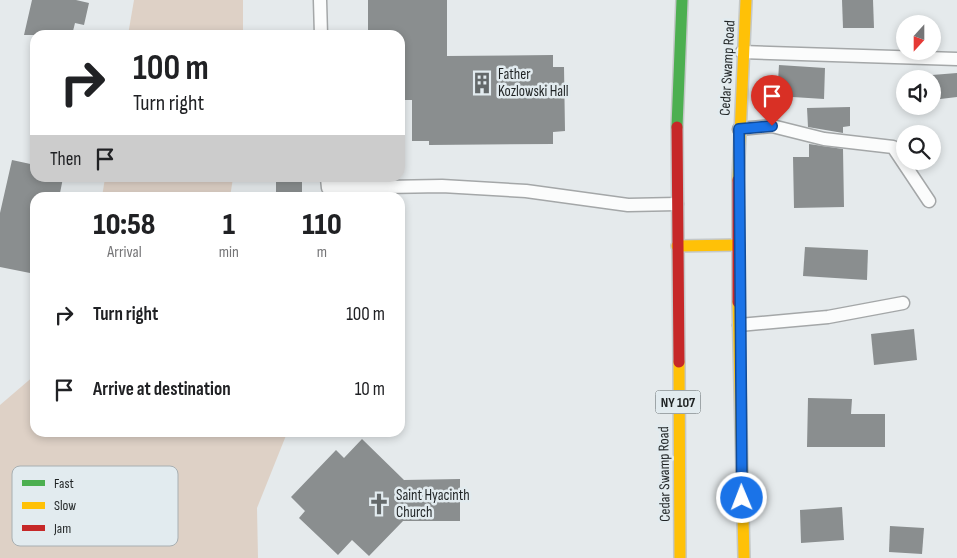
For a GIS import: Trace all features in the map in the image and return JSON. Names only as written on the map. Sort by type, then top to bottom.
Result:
[{"type":"main road","name":"Cedar Swamp Road","points":[[680,558],[676,140],[682,0]]},
{"type":"main road","name":"Cedar Swamp Road","points":[[744,558],[739,325],[739,129],[746,0]]},
{"type":"main road","points":[[677,246],[739,244]]},
{"type":"lane","points":[[320,0],[321,30]]},
{"type":"lane","points":[[742,52],[957,59]]},
{"type":"lane","points":[[739,129],[772,126],[824,139],[893,147],[929,201]]},
{"type":"lane","points":[[327,182],[328,188],[442,186],[526,191],[628,205],[677,204]]},
{"type":"lane","points":[[739,325],[828,317],[903,304]]},
{"type":"shaded area","points":[[134,0],[243,0],[243,30],[129,30]]},
{"type":"shaded area","points":[[104,182],[232,182],[231,192],[103,192]]},
{"type":"shaded area","points":[[30,379],[30,437],[285,437],[257,508],[258,558],[0,558],[0,405]]},
{"type":"building","points":[[32,0],[76,0],[89,3],[84,25],[75,23],[73,30],[30,30],[30,35],[24,35]]},
{"type":"building","name":"Father Kozlowski Hall","points":[[368,0],[447,0],[447,56],[553,55],[553,67],[564,67],[565,131],[553,132],[553,144],[429,145],[429,141],[412,141],[412,100],[405,100],[405,30],[368,30]]},
{"type":"building","points":[[842,0],[873,0],[874,28],[843,28]]},
{"type":"building","points":[[779,65],[825,68],[824,99],[777,96]]},
{"type":"building","points":[[957,73],[957,97],[941,99],[941,74]]},
{"type":"building","points":[[850,107],[850,126],[843,127],[843,133],[808,127],[807,108]]},
{"type":"building","points":[[809,144],[843,149],[844,207],[794,208],[793,157],[809,157]]},
{"type":"building","points":[[12,160],[30,164],[30,182],[62,182],[60,192],[30,192],[30,273],[0,267],[0,213]]},
{"type":"building","points":[[276,182],[302,182],[302,192],[276,192]]},
{"type":"building","points":[[805,247],[868,250],[867,280],[803,276]]},
{"type":"building","points":[[914,329],[917,360],[874,365],[871,334]]},
{"type":"building","points":[[808,398],[852,399],[851,414],[885,414],[885,447],[807,447]]},
{"type":"building","name":"Saint Hyacinth Church","points":[[362,439],[404,480],[460,479],[460,521],[403,521],[369,556],[352,540],[338,555],[299,518],[305,511],[291,497],[336,450],[344,458]]},
{"type":"building","points":[[842,507],[844,540],[801,543],[800,510]]},
{"type":"building","points":[[890,526],[924,528],[922,554],[889,552]]},
{"type":"traffic: fast","points":[[677,127],[682,0]]},
{"type":"traffic: slow","points":[[738,180],[746,0]]},
{"type":"traffic: slow","points":[[677,246],[739,245]]},
{"type":"traffic: slow","points":[[738,302],[744,558]]},
{"type":"traffic: slow","points":[[679,362],[680,558]]},
{"type":"traffic: jam","points":[[677,127],[679,362]]},
{"type":"traffic: jam","points":[[738,180],[738,302]]},
{"type":"place","name":"Father Kozlowski Hall","points":[[482,83]]},
{"type":"place","name":"Saint Hyacinth Church","points":[[379,504]]},
{"type":"route","points":[[742,498],[739,332],[739,129],[772,126]]}]
